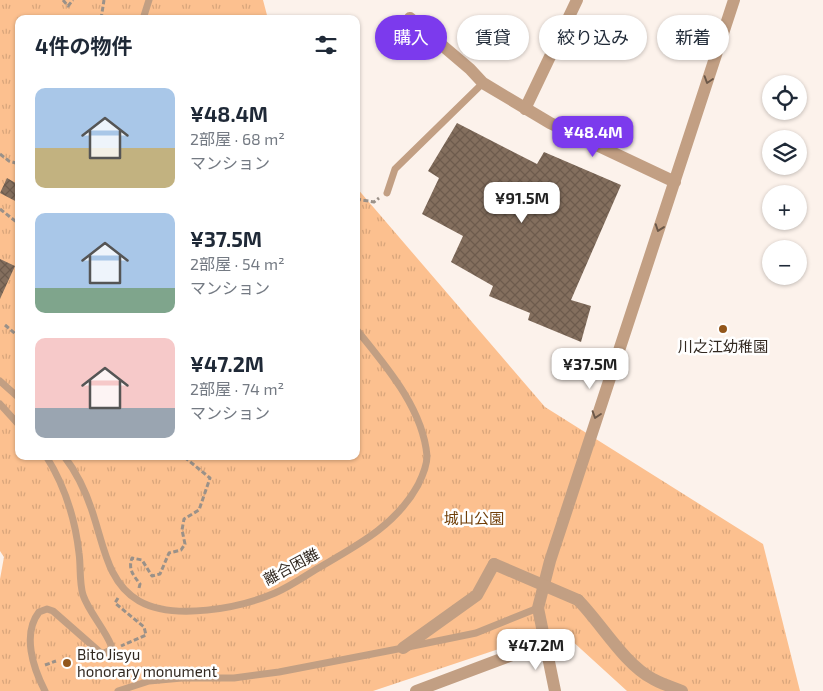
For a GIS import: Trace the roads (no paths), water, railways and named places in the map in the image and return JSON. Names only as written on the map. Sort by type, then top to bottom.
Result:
[{"type":"street","points":[[525,109],[577,0]]},
{"type":"street","points":[[555,691],[538,608],[550,561],[579,467],[734,0]]},
{"type":"street","points":[[447,49],[470,68],[483,83],[525,109],[675,182]]},
{"type":"street","points":[[403,648],[477,596],[494,564],[578,600],[595,617],[631,662],[652,679],[682,691]]},
{"type":"street","points":[[416,691],[544,643]]},
{"type":"lane","points":[[144,15],[150,0]]},
{"type":"lane","points":[[387,193],[395,169],[483,83]]},
{"type":"lane","name":"離合困難","points":[[67,460],[72,467],[93,514],[110,570],[122,589],[140,602],[157,608],[186,613],[232,605],[275,593],[371,538],[408,504],[421,478],[427,458],[421,430],[402,391],[384,363],[360,334]]},
{"type":"lane","points":[[0,380],[15,394]]},
{"type":"lane","points":[[0,404],[15,421]]},
{"type":"lane","points":[[44,691],[35,669],[30,646],[30,628],[39,612],[47,609],[54,611],[102,654],[111,650],[106,633],[84,596],[80,576],[79,553],[69,502],[61,481],[48,460]]},
{"type":"lane","points":[[118,691],[149,681],[182,678],[234,678],[279,672],[476,634],[538,608]]},
{"type":"place","name":"川之江幼稚園","points":[[723,329]]},
{"type":"place","name":"Bito Jisyu honorary monument","points":[[67,663]]},
{"type":"park label","name":"城山公園","points":[[474,518]]}]
